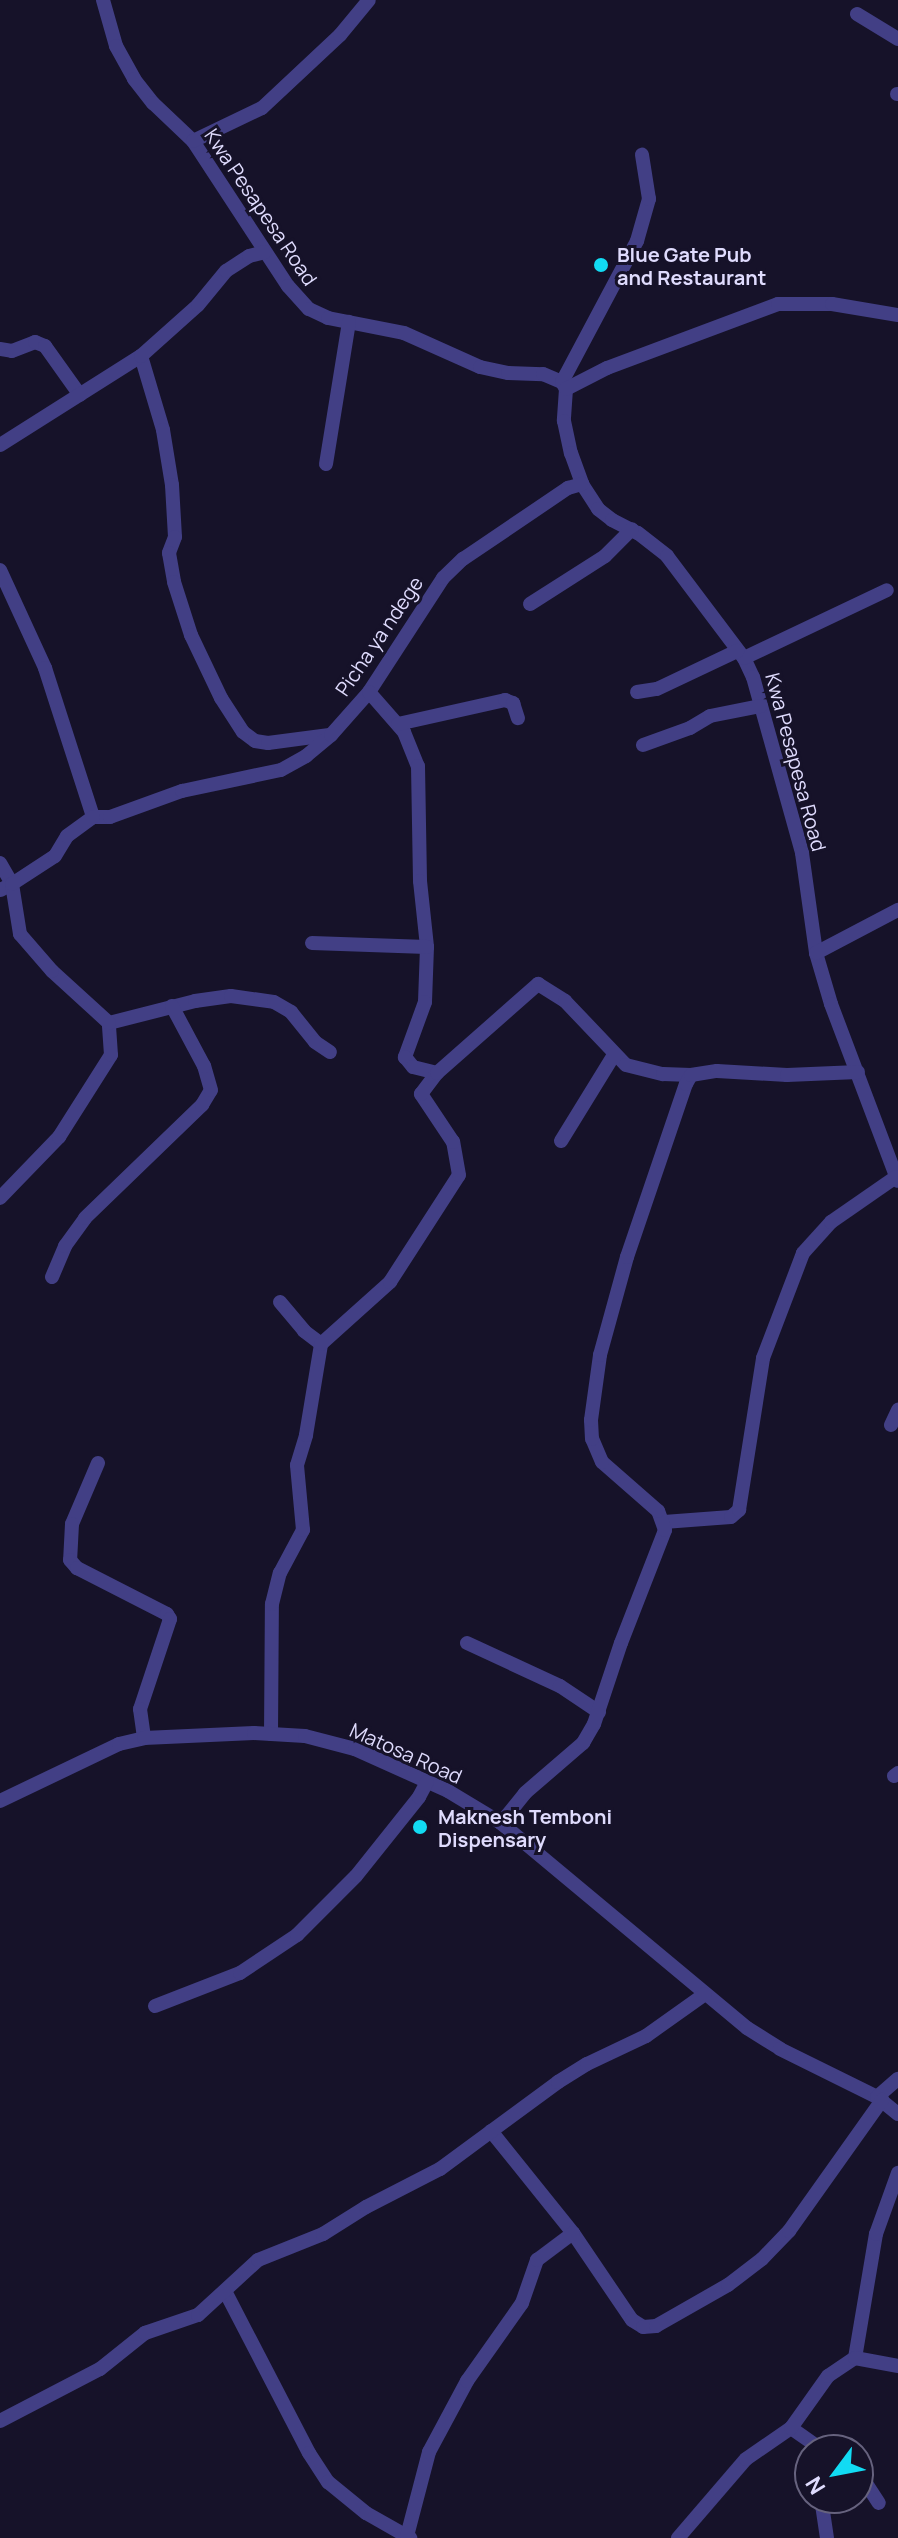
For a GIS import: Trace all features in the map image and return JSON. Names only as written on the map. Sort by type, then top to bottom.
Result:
[{"type":"street","name":"Kwa Pesapesa Road","points":[[103,0],[116,46],[134,79],[153,103],[193,141],[265,252],[309,309],[318,315],[404,333],[480,367],[508,373],[543,374],[564,385],[564,421],[582,484],[598,509],[632,529],[674,564],[740,654],[761,706],[802,853],[816,953],[858,1072],[893,1154],[897,1179]]},
{"type":"street","points":[[193,141],[262,108],[340,35],[369,0]]},
{"type":"street","points":[[857,14],[898,39]]},
{"type":"street","points":[[564,385],[637,241],[649,199],[642,155]]},
{"type":"street","points":[[0,445],[141,356],[198,305],[226,271],[249,256],[265,252]]},
{"type":"street","points":[[564,385],[778,304],[832,304],[898,315]]},
{"type":"street","points":[[326,464],[349,322]]},
{"type":"street","points":[[0,349],[12,351],[35,342],[45,346],[80,395]]},
{"type":"street","points":[[141,356],[163,430],[172,485],[175,537],[169,553],[174,582],[191,635],[221,698],[243,732],[255,741],[268,743],[331,735]]},
{"type":"street","name":"Picha ya ndege","points":[[93,817],[110,817],[182,791],[281,770],[331,735],[369,692],[433,591],[463,559],[568,488],[582,484]]},
{"type":"street","points":[[530,604],[605,556],[632,529]]},
{"type":"street","points":[[0,570],[45,668],[93,817],[67,836],[55,856],[6,887]]},
{"type":"street","points":[[637,692],[657,689],[887,590]]},
{"type":"street","points":[[369,692],[398,724],[413,748],[418,766],[420,881],[427,947],[425,1002],[405,1057],[413,1067],[437,1073]]},
{"type":"street","points":[[398,724],[505,700],[513,703],[518,718]]},
{"type":"street","points":[[643,745],[690,728],[710,716],[761,706]]},
{"type":"street","points":[[0,863],[15,920],[28,946],[109,1023],[111,1055],[59,1137],[2,1193]]},
{"type":"street","points":[[816,953],[898,910]]},
{"type":"street","points":[[312,943],[427,947]]},
{"type":"street","points":[[271,1734],[272,1604],[280,1573],[303,1530],[297,1465],[304,1448],[321,1344],[390,1282],[437,1207],[456,1184],[460,1165],[457,1150],[421,1098],[437,1073],[538,984],[565,1001],[626,1065],[645,1071],[691,1075],[717,1071],[787,1075],[858,1072]]},
{"type":"street","points":[[109,1023],[172,1006],[231,996],[274,1002],[291,1012],[315,1042],[330,1052]]},
{"type":"street","points":[[52,1277],[65,1246],[85,1218],[202,1105],[211,1090],[204,1066],[172,1006]]},
{"type":"street","points":[[561,1141],[614,1055]]},
{"type":"street","points":[[501,1823],[525,1793],[583,1743],[599,1712],[621,1643],[665,1530],[658,1511],[602,1462],[592,1439],[591,1420],[600,1355],[627,1257],[674,1111],[691,1075]]},
{"type":"street","points":[[664,1522],[731,1517],[739,1510],[763,1358],[803,1253],[831,1222],[897,1179]]},
{"type":"street","points":[[280,1302],[304,1331],[321,1344]]},
{"type":"street","points":[[891,1425],[898,1410]]},
{"type":"street","points":[[98,1463],[72,1524],[70,1560],[77,1568],[167,1614],[170,1619],[140,1709],[144,1738]]},
{"type":"street","points":[[467,1643],[560,1686],[599,1712]]},
{"type":"street","name":"Matosa Road","points":[[0,1801],[119,1744],[144,1738],[271,1734],[332,1742],[427,1782],[501,1823],[705,1994],[780,2049],[880,2098],[898,2114]]},
{"type":"street","points":[[155,2006],[240,1973],[297,1935],[356,1876],[419,1797],[427,1782]]},
{"type":"street","points":[[0,2421],[100,2369],[145,2333],[198,2315],[226,2293],[258,2260],[339,2225],[366,2207],[440,2169],[567,2076],[657,2030],[705,1994]]},
{"type":"street","points":[[491,2131],[573,2233],[632,2320],[643,2327],[656,2326],[728,2285],[762,2259],[789,2231],[880,2098],[898,2079]]},
{"type":"street","points":[[678,2538],[746,2459],[791,2428],[825,2379],[855,2358],[876,2234],[898,2173]]},
{"type":"street","points":[[226,2293],[328,2482],[366,2513],[409,2537],[429,2452],[467,2381],[522,2303],[537,2260],[573,2233]]},
{"type":"street","points":[[855,2358],[898,2366]]},
{"type":"street","points":[[791,2428],[799,2434]]},
{"type":"street","points":[[874,2495],[879,2503]]},
{"type":"street","points":[[823,2514],[827,2538]]},
{"type":"place","name":"Blue Gate Pub and Restaurant","points":[[601,265]]},
{"type":"place","name":"Maknesh Temboni Dispensary","points":[[420,1827]]}]
